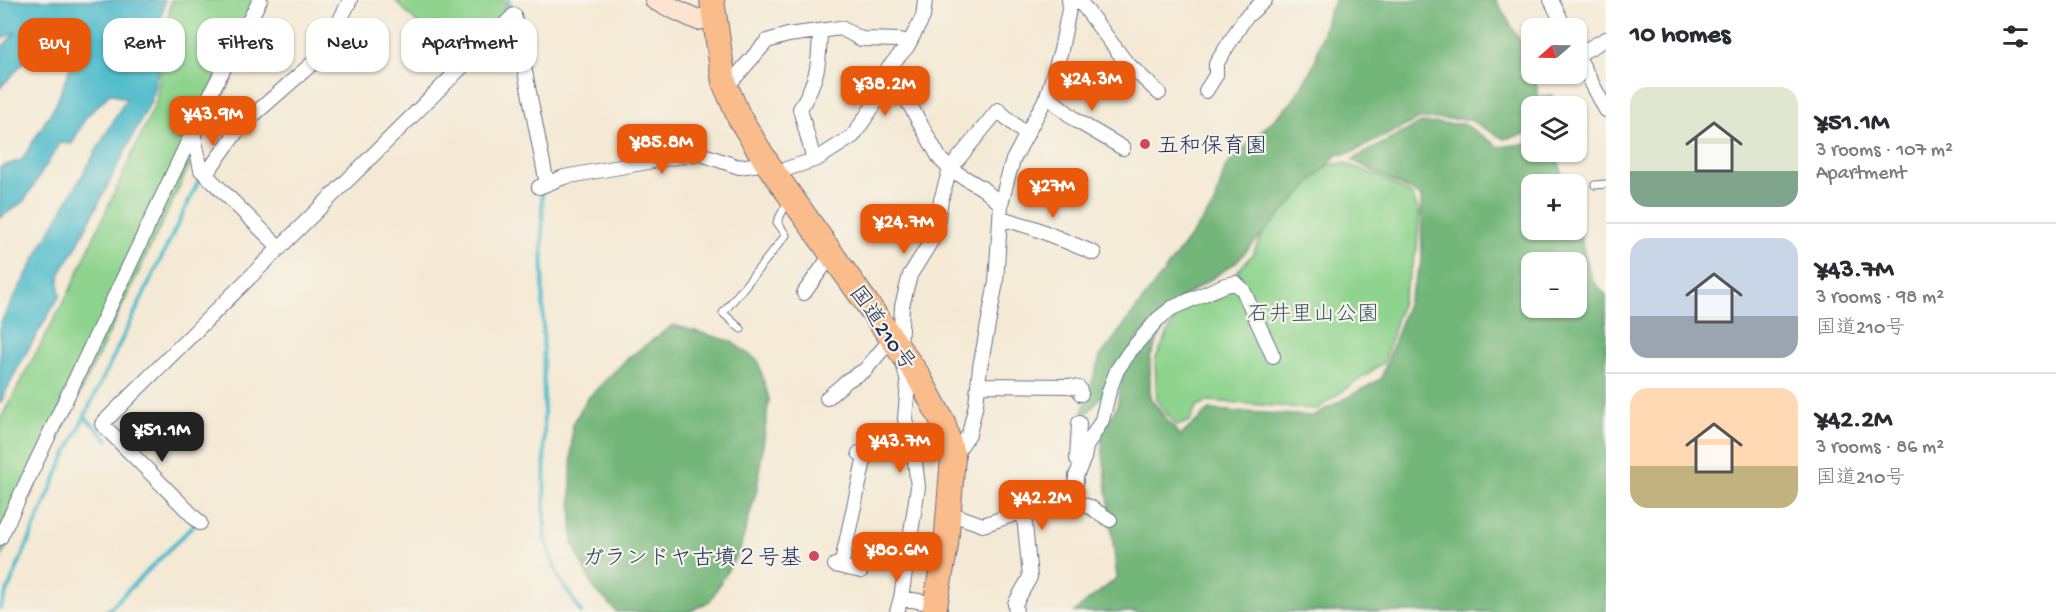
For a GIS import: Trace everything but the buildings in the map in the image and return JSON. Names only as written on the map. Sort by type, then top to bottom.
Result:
[{"type":"highway","name":"国道210号","points":[[713,7],[726,88],[739,117],[790,196],[917,374],[943,422],[953,457],[946,545],[935,608]]},
{"type":"main road","points":[[655,0],[698,20],[713,7]]},
{"type":"street","points":[[0,538],[193,132],[260,0]]},
{"type":"street","points":[[203,172],[241,126],[323,54],[350,0]]},
{"type":"street","points":[[200,523],[102,424],[511,18],[543,186],[564,177],[698,153],[739,167],[771,168],[814,160],[837,148],[853,136],[886,87],[888,68],[909,42],[923,17],[925,0]]},
{"type":"street","points":[[953,457],[969,435],[976,404],[996,282],[1001,211],[1013,160],[1047,96],[1061,50],[1069,0]]},
{"type":"street","points":[[1079,0],[1125,61],[1159,93]]},
{"type":"street","points":[[1206,91],[1216,75],[1216,64],[1245,18],[1265,0]]},
{"type":"street","points":[[1551,0],[1560,18]]},
{"type":"street","points":[[726,88],[767,41],[788,35],[841,28],[861,39],[909,42]]},
{"type":"street","points":[[814,160],[800,109],[813,87],[819,66],[820,31]]},
{"type":"street","points":[[1587,49],[1606,39]]},
{"type":"street","points":[[1587,73],[1606,110]]},
{"type":"street","points":[[886,87],[895,87],[906,98],[940,159],[950,169],[982,188],[1001,211],[1034,228],[1094,253]]},
{"type":"street","points":[[1047,96],[1077,121],[1123,148]]},
{"type":"street","points":[[897,612],[918,488],[914,453],[905,419],[908,383],[896,344],[910,275],[935,235],[941,200],[950,169],[998,110],[1026,135]]},
{"type":"street","points":[[193,132],[203,172],[279,248]]},
{"type":"street","points":[[804,293],[832,255]]},
{"type":"street","points":[[1076,476],[1086,447],[1102,420],[1108,391],[1117,370],[1158,319],[1172,308],[1225,285],[1236,283],[1243,290],[1273,356]]},
{"type":"street","points":[[827,398],[896,344]]},
{"type":"street","points":[[978,385],[1068,386],[1079,388],[1081,394]]},
{"type":"street","points":[[1075,503],[1079,423]]},
{"type":"street","points":[[859,453],[865,456],[838,565],[861,571]]},
{"type":"street","points":[[1016,612],[1015,604],[1030,577],[1023,504],[1051,495],[1090,507],[1110,520]]},
{"type":"street","points":[[949,513],[983,525],[1024,511]]},
{"type":"street","points":[[901,598],[935,608]]},
{"type":"lane","points":[[1594,185],[1606,184]]},
{"type":"lane","points":[[741,329],[723,313],[786,235],[777,222],[790,196]]},
{"type":"green space","points":[[171,0],[269,0],[260,18],[197,18],[197,72],[234,72],[0,560],[0,420],[70,290],[156,102],[160,72],[185,72],[185,18],[168,18]]},
{"type":"green space","points":[[395,0],[504,0],[506,12],[500,18],[412,18]]},
{"type":"green space","points":[[1335,0],[1496,0],[1521,43],[1521,84],[1536,84],[1538,96],[1521,96],[1521,135],[1504,139],[1468,119],[1419,119],[1353,152],[1337,155],[1235,263],[1179,300],[1136,354],[1166,320],[1150,358],[1150,398],[1180,436],[1209,410],[1313,416],[1381,379],[1422,261],[1421,196],[1352,160],[1421,123],[1464,124],[1499,147],[1521,144],[1521,162],[1559,162],[1562,174],[1521,174],[1521,240],[1581,240],[1584,252],[1521,252],[1521,318],[1587,318],[1587,262],[1592,280],[1606,295],[1606,612],[1074,612],[1117,578],[1101,435],[1117,406],[1123,370],[1079,423],[1100,357],[1214,205],[1226,166],[1292,102],[1314,65],[1328,14]]},
{"type":"green space","name":"石井里山公園","points":[[1344,163],[1380,177],[1413,196],[1419,212],[1417,249],[1384,362],[1317,409],[1209,401],[1197,406],[1190,421],[1177,426],[1157,401],[1155,360],[1186,300],[1229,281],[1252,255],[1284,193],[1328,165]]},
{"type":"green space","points":[[673,325],[730,341],[758,361],[769,399],[757,489],[740,549],[710,601],[689,612],[617,612],[593,587],[573,544],[572,425],[588,398],[628,358]]},
{"type":"water","points":[[0,0],[165,0],[161,18],[103,18],[103,72],[158,72],[151,101],[73,253],[63,268],[59,277],[60,295],[20,363],[0,404],[0,324],[42,245],[126,99],[111,93],[86,117],[72,144],[60,143],[24,201],[0,218],[0,167],[22,160],[56,104],[69,72],[91,72],[91,18],[18,18],[18,68],[0,88],[0,49],[16,32],[0,39]]},
{"type":"waterway","points":[[508,0],[511,14]]},
{"type":"waterway","points":[[0,608],[62,463],[202,174]]},
{"type":"waterway","points":[[542,190],[545,539],[559,578],[581,612]]},
{"type":"waterway","points":[[85,417],[108,440]]},
{"type":"waterway","points":[[106,612],[194,525],[193,523]]},
{"type":"place","name":"五和保育園","points":[[1145,144]]},
{"type":"place","name":"ガランドヤ古墳２号基","points":[[814,556]]}]
